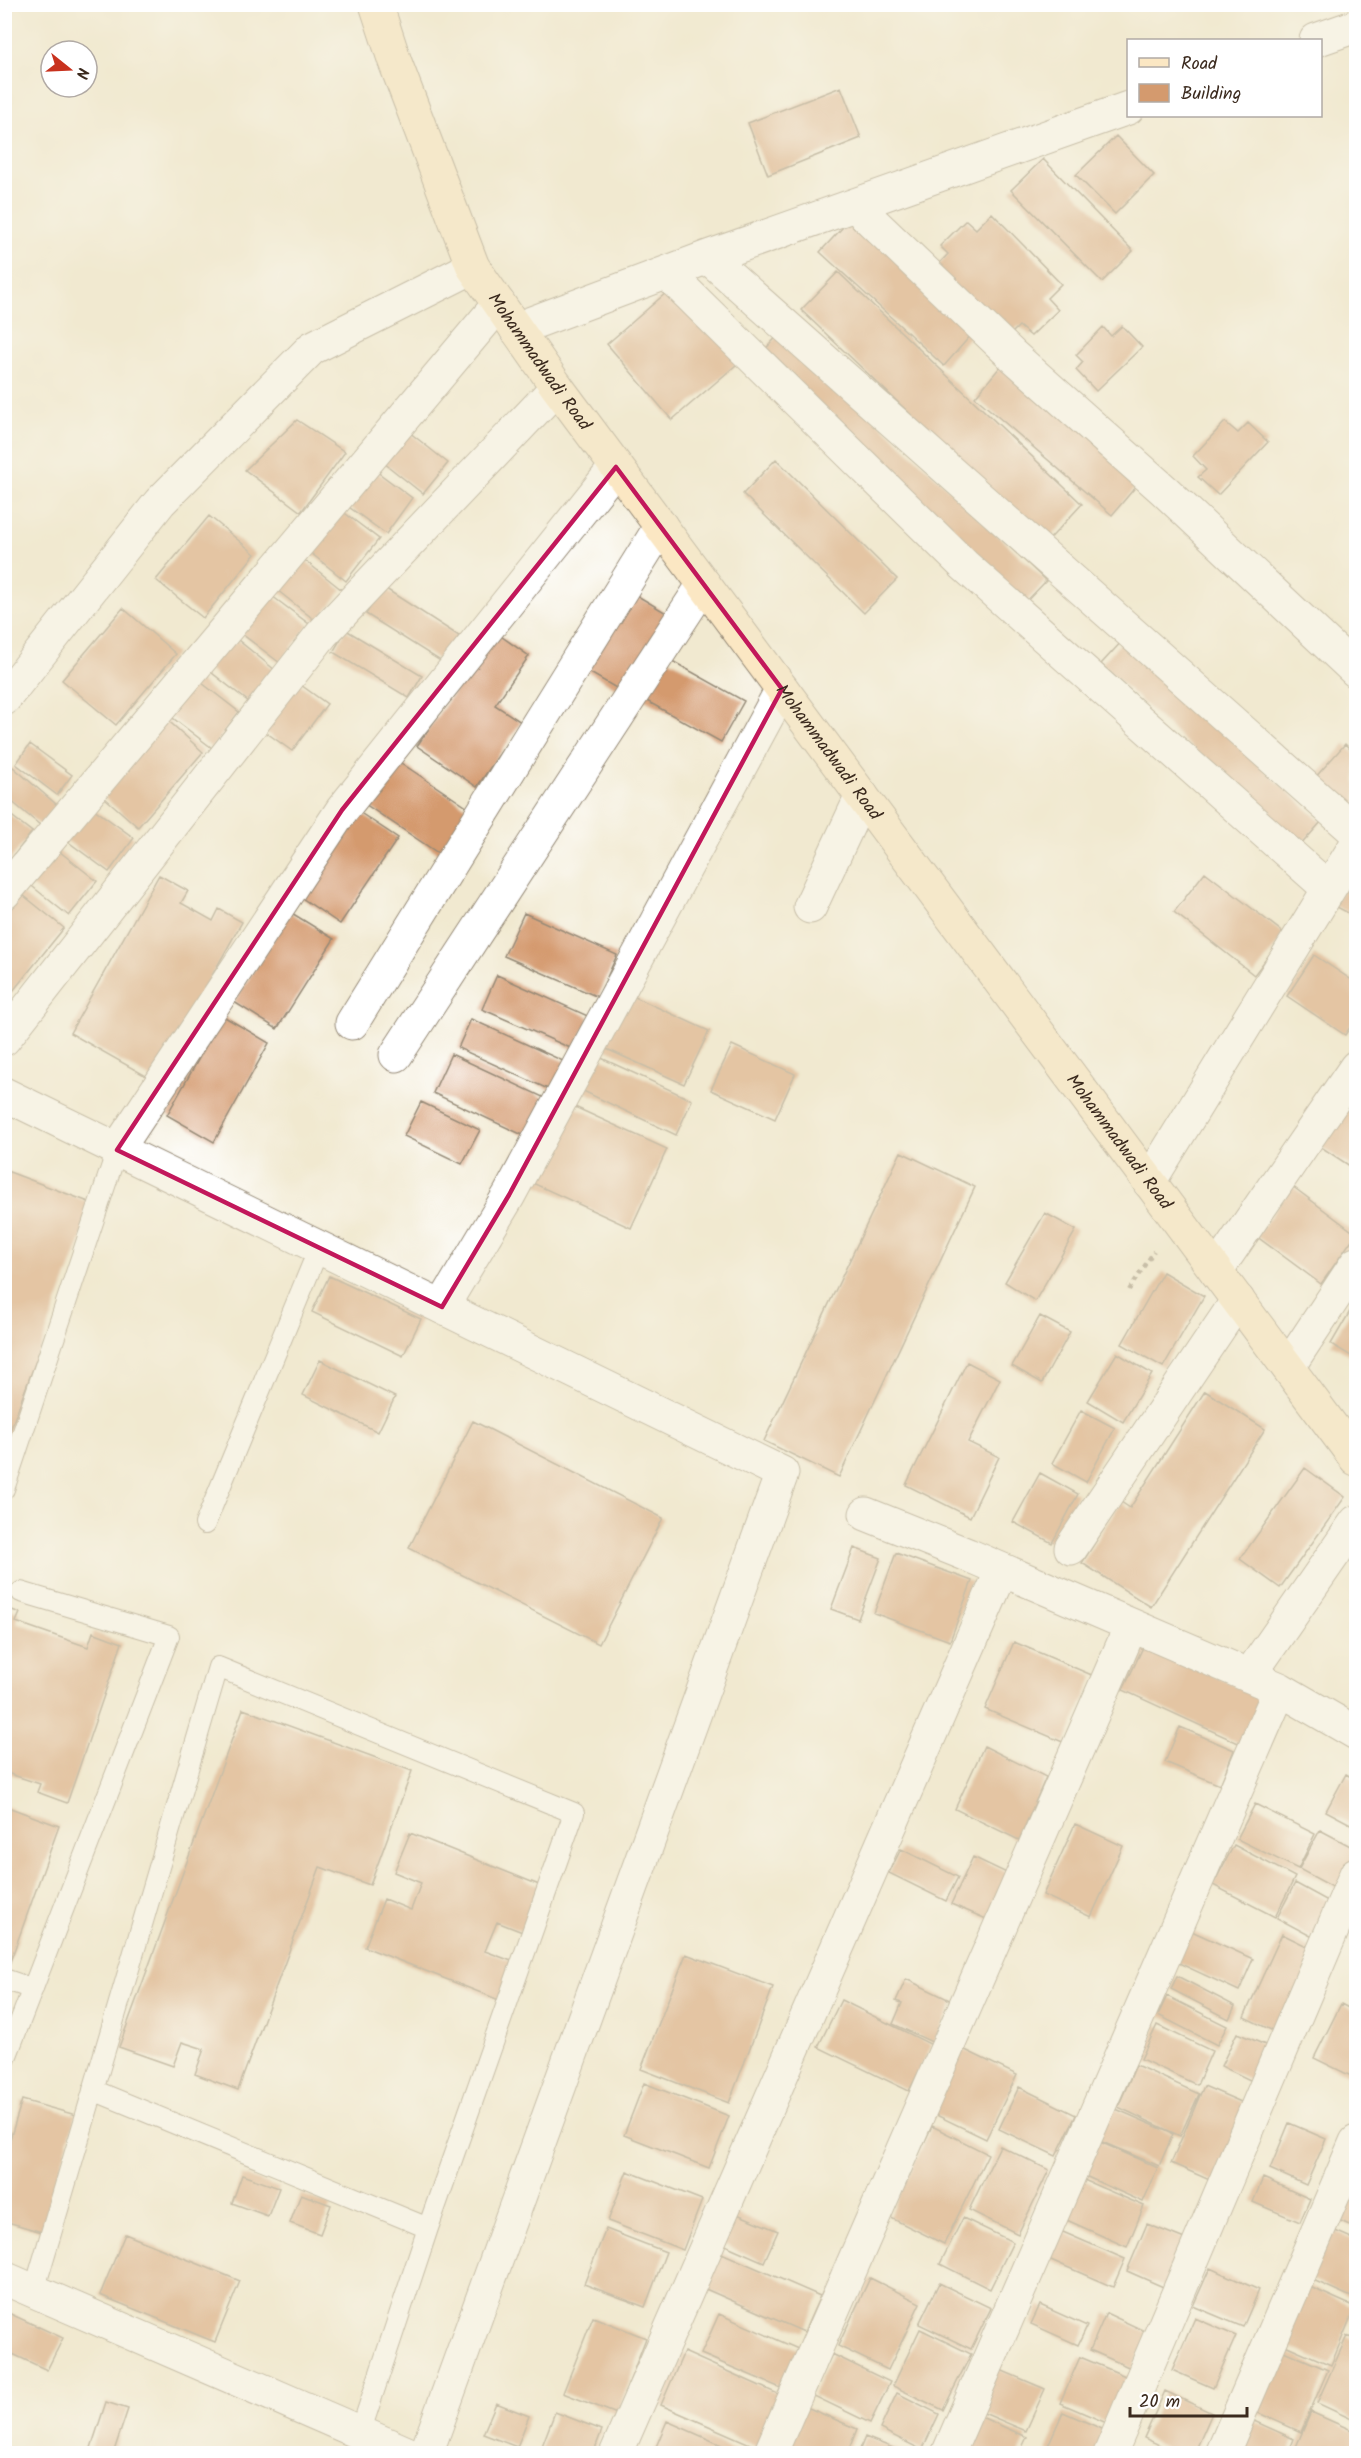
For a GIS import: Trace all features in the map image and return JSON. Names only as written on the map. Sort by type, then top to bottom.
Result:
[{"type":"main road","name":"Mohammadwadi Road","points":[[376,4],[395,62],[473,267],[616,467],[1356,1460]]},
{"type":"street","points":[[1319,39],[1356,26]]},
{"type":"street","points":[[4,893],[507,316],[667,273],[1127,108]]},
{"type":"street","points":[[856,206],[1011,354],[1165,491],[1356,671]]},
{"type":"street","points":[[708,257],[1356,832]]},
{"type":"street","points":[[4,699],[160,502],[312,348],[473,267]]},
{"type":"street","points":[[667,273],[964,566],[1329,888]]},
{"type":"street","points":[[4,1040],[322,634],[557,387]]},
{"type":"street","points":[[117,1150],[342,810],[616,467]]},
{"type":"street","points":[[352,1023],[661,526]]},
{"type":"street","points":[[396,1055],[704,584]]},
{"type":"street","points":[[442,1307],[509,1195],[782,689]]},
{"type":"street","points":[[810,907],[862,796]]},
{"type":"street","points":[[1149,1182],[1356,845]]},
{"type":"street","points":[[1216,1271],[1356,1067]]},
{"type":"street","points":[[4,1094],[782,1473],[426,2454]]},
{"type":"street","points":[[1288,1367],[1356,1263]]},
{"type":"street","points":[[1071,1548],[1238,1300]]},
{"type":"street","points":[[866,1514],[1280,1689],[1356,1733]]},
{"type":"street","points":[[1250,1676],[1356,1522]]},
{"type":"street","points":[[616,2454],[1002,1570]]},
{"type":"street","points":[[770,2454],[1131,1626]]},
{"type":"street","points":[[948,2454],[1280,1689]]},
{"type":"street","points":[[1110,2454],[1356,1875]]},
{"type":"street","points":[[1222,2454],[1356,2142]]},
{"type":"street","points":[[4,2278],[409,2454]]},
{"type":"lane","points":[[4,1489],[117,1150]]},
{"type":"lane","points":[[205,1524],[319,1248]]},
{"type":"lane","points":[[4,2063],[169,1636],[21,1592]]},
{"type":"lane","points":[[34,2291],[218,1667],[574,1813],[360,2433]]},
{"type":"lane","points":[[4,1979],[33,1989]]},
{"type":"lane","points":[[93,2090],[429,2228]]},
{"type":"path","points":[[1129,1290],[1176,1218]]},
{"type":"highlighted area","points":[[616,467],[782,689],[509,1195],[442,1307],[117,1150],[342,810]]},
{"type":"building","points":[[841,87],[861,138],[768,175],[748,123]]},
{"type":"building","points":[[1116,136],[1154,175],[1115,214],[1076,175]]},
{"type":"building","points":[[1043,159],[1133,251],[1102,282],[1011,190]]},
{"type":"building","points":[[856,213],[979,326],[944,366],[820,252]]},
{"type":"building","points":[[992,213],[1061,284],[1047,298],[1058,310],[1031,336],[1019,326],[1006,339],[935,268],[948,254],[940,246],[966,220],[976,229]]},
{"type":"building","points":[[838,272],[1082,504],[1046,543],[801,310]]},
{"type":"building","points":[[674,286],[743,359],[672,420],[607,344]]},
{"type":"building","points":[[1122,326],[1142,347],[1096,391],[1076,370],[1083,362],[1076,355],[1103,327],[1111,336]]},
{"type":"building","points":[[782,331],[1046,581],[1021,607],[758,357]]},
{"type":"building","points":[[1006,360],[1143,478],[1112,515],[975,397]]},
{"type":"building","points":[[297,420],[345,452],[301,512],[245,470]]},
{"type":"building","points":[[1225,422],[1238,433],[1248,423],[1268,442],[1218,495],[1198,477],[1206,470],[1193,456]]},
{"type":"building","points":[[404,428],[448,463],[423,494],[379,459]]},
{"type":"building","points":[[776,459],[897,579],[864,613],[743,494]]},
{"type":"building","points":[[368,465],[412,498],[386,534],[342,502]]},
{"type":"building","points":[[334,505],[379,539],[346,581],[302,546]]},
{"type":"building","points":[[209,516],[255,554],[203,618],[156,580]]},
{"type":"building","points":[[297,554],[342,590],[317,622],[272,586]]},
{"type":"building","points":[[383,587],[459,636],[442,662],[366,614]]},
{"type":"building","points":[[631,592],[668,614],[623,692],[585,670]]},
{"type":"building","points":[[268,593],[309,624],[280,663],[238,631]]},
{"type":"building","points":[[123,608],[176,654],[116,725],[62,680]]},
{"type":"building","points":[[346,630],[422,676],[409,698],[333,652]]},
{"type":"building","points":[[495,632],[529,656],[495,705],[521,722],[477,787],[417,746]]},
{"type":"building","points":[[233,636],[275,670],[249,702],[207,669]]},
{"type":"building","points":[[1124,639],[1321,822],[1299,847],[1101,664]]},
{"type":"building","points":[[665,657],[744,701],[721,742],[643,699]]},
{"type":"building","points":[[193,676],[239,712],[212,748],[165,712]]},
{"type":"building","points":[[294,680],[327,704],[292,751],[260,728]]},
{"type":"building","points":[[162,715],[203,752],[138,827],[97,791]]},
{"type":"building","points":[[30,744],[72,775],[57,795],[16,764]]},
{"type":"building","points":[[1345,744],[1356,755],[1356,803],[1349,812],[1313,780]]},
{"type":"building","points":[[392,757],[480,816],[450,861],[362,802]]},
{"type":"building","points":[[13,767],[57,805],[40,825],[4,795],[4,776]]},
{"type":"building","points":[[87,804],[134,838],[109,872],[63,838]]},
{"type":"building","points":[[4,810],[32,832],[4,868]]},
{"type":"building","points":[[356,810],[398,838],[340,924],[299,896]]},
{"type":"building","points":[[55,848],[97,881],[69,916],[28,883]]},
{"type":"building","points":[[1356,868],[1356,917],[1333,905]]},
{"type":"building","points":[[1205,872],[1285,934],[1254,975],[1174,912]]},
{"type":"building","points":[[159,875],[188,891],[181,903],[213,921],[219,909],[242,922],[153,1080],[70,1033]]},
{"type":"building","points":[[18,891],[64,928],[4,1002],[4,907]]},
{"type":"building","points":[[290,912],[334,939],[277,1029],[234,1002]]},
{"type":"building","points":[[524,913],[617,955],[598,997],[504,956]]},
{"type":"building","points":[[1314,955],[1356,983],[1356,1018],[1345,1035],[1287,996]]},
{"type":"building","points":[[497,975],[590,1017],[575,1050],[482,1009]]},
{"type":"building","points":[[624,992],[709,1031],[684,1084],[600,1046]]},
{"type":"building","points":[[223,1016],[269,1043],[214,1142],[167,1115]]},
{"type":"building","points":[[471,1019],[572,1065],[559,1094],[458,1048]]},
{"type":"building","points":[[732,1045],[795,1074],[775,1119],[711,1090]]},
{"type":"building","points":[[451,1054],[545,1098],[527,1137],[433,1093]]},
{"type":"building","points":[[597,1056],[692,1100],[676,1135],[581,1090]]},
{"type":"building","points":[[421,1102],[480,1130],[462,1164],[404,1136]]},
{"type":"building","points":[[564,1102],[667,1149],[631,1228],[528,1181]]},
{"type":"building","points":[[1346,1107],[1356,1113],[1356,1170],[1321,1147]]},
{"type":"building","points":[[901,1152],[975,1187],[839,1477],[764,1441]]},
{"type":"building","points":[[4,1170],[94,1204],[5,1444],[5,1357],[7,1351],[4,1350]]},
{"type":"building","points":[[1292,1186],[1356,1234],[1321,1284],[1256,1236]]},
{"type":"building","points":[[1045,1213],[1076,1230],[1035,1301],[1005,1282]]},
{"type":"building","points":[[1163,1272],[1204,1296],[1163,1367],[1122,1344]]},
{"type":"building","points":[[329,1276],[421,1319],[403,1356],[312,1312]]},
{"type":"building","points":[[1356,1301],[1356,1359],[1331,1344]]},
{"type":"building","points":[[1040,1316],[1070,1332],[1042,1383],[1012,1366]]},
{"type":"building","points":[[1117,1353],[1152,1374],[1123,1422],[1088,1401]]},
{"type":"building","points":[[320,1360],[395,1397],[378,1432],[303,1395]]},
{"type":"building","points":[[967,1362],[1000,1379],[968,1442],[999,1457],[970,1517],[906,1485]]},
{"type":"building","points":[[1205,1391],[1265,1429],[1151,1607],[1082,1563],[1121,1502],[1130,1508]]},
{"type":"building","points":[[1081,1410],[1115,1428],[1086,1482],[1052,1463]]},
{"type":"building","points":[[473,1421],[663,1518],[599,1644],[409,1548]]},
{"type":"building","points":[[1305,1468],[1345,1497],[1280,1588],[1240,1559]]},
{"type":"building","points":[[1040,1473],[1078,1494],[1052,1543],[1013,1522]]},
{"type":"building","points":[[854,1548],[881,1558],[858,1619],[831,1609]]},
{"type":"building","points":[[896,1553],[972,1581],[950,1641],[874,1613]]},
{"type":"building","points":[[4,1607],[20,1613],[16,1622],[88,1647],[93,1632],[122,1643],[67,1803],[37,1792],[40,1784],[4,1772]]},
{"type":"building","points":[[1014,1642],[1094,1676],[1065,1743],[985,1709]]},
{"type":"building","points":[[1145,1643],[1268,1701],[1247,1747],[1123,1690]]},
{"type":"building","points":[[243,1709],[412,1771],[370,1885],[320,1867],[238,2090],[195,2074],[204,2049],[182,2042],[173,2066],[119,2047]]},
{"type":"building","points":[[1180,1727],[1234,1750],[1220,1785],[1165,1762]]},
{"type":"building","points":[[984,1746],[1046,1777],[1019,1840],[955,1809]]},
{"type":"building","points":[[1346,1774],[1356,1780],[1356,1827],[1326,1811]]},
{"type":"building","points":[[1255,1804],[1315,1834],[1298,1869],[1237,1839]]},
{"type":"building","points":[[5,1806],[59,1826],[9,1965],[5,1963]]},
{"type":"building","points":[[1075,1824],[1123,1846],[1091,1917],[1043,1895]]},
{"type":"building","points":[[1320,1830],[1356,1849],[1356,1865],[1342,1892],[1299,1869]]},
{"type":"building","points":[[410,1833],[544,1887],[525,1933],[497,1922],[485,1951],[514,1962],[499,2000],[365,1947],[384,1899],[411,1910],[421,1883],[394,1872]]},
{"type":"building","points":[[1234,1845],[1295,1877],[1275,1917],[1213,1885]]},
{"type":"building","points":[[901,1849],[958,1877],[946,1901],[889,1873]]},
{"type":"building","points":[[973,1857],[1011,1875],[991,1921],[951,1904]]},
{"type":"building","points":[[1295,1883],[1339,1907],[1320,1941],[1277,1918]]},
{"type":"building","points":[[1185,1928],[1253,1959],[1239,1991],[1170,1959]]},
{"type":"building","points":[[1282,1934],[1321,1953],[1284,2036],[1244,2017]]},
{"type":"building","points":[[686,1954],[773,1987],[729,2103],[641,2069]]},
{"type":"building","points":[[1177,1976],[1235,2006],[1229,2019],[1171,1989]]},
{"type":"building","points":[[906,1979],[954,2002],[934,2043],[893,2024],[902,2003],[896,2001]]},
{"type":"building","points":[[1167,1996],[1227,2026],[1217,2045],[1158,2015]]},
{"type":"building","points":[[841,2000],[932,2045],[909,2091],[818,2047]]},
{"type":"building","points":[[1341,2004],[1356,2012],[1355,2078],[1314,2058]]},
{"type":"building","points":[[1157,2025],[1212,2051],[1197,2085],[1141,2059]]},
{"type":"building","points":[[1237,2033],[1270,2047],[1254,2082],[1221,2066]]},
{"type":"building","points":[[961,2048],[1017,2075],[986,2139],[930,2112]]},
{"type":"building","points":[[1136,2065],[1199,2094],[1180,2136],[1118,2107]]},
{"type":"building","points":[[644,2083],[729,2116],[709,2168],[624,2135]]},
{"type":"building","points":[[1204,2086],[1255,2108],[1221,2185],[1171,2163]]},
{"type":"building","points":[[1019,2087],[1076,2115],[1056,2156],[999,2129]]},
{"type":"building","points":[[22,2100],[76,2115],[42,2232],[4,2221],[4,2159]]},
{"type":"building","points":[[1109,2106],[1173,2134],[1159,2166],[1095,2139]]},
{"type":"building","points":[[1289,2123],[1326,2139],[1306,2185],[1270,2169]]},
{"type":"building","points":[[932,2126],[988,2154],[944,2244],[889,2217]]},
{"type":"building","points":[[1098,2141],[1158,2168],[1143,2202],[1083,2175]]},
{"type":"building","points":[[1000,2146],[1049,2170],[1018,2234],[969,2210]]},
{"type":"building","points":[[1356,2167],[1356,2228],[1334,2218]]},
{"type":"building","points":[[627,2171],[702,2200],[683,2250],[608,2221]]},
{"type":"building","points":[[242,2175],[279,2188],[268,2216],[232,2203]]},
{"type":"building","points":[[1077,2177],[1144,2206],[1127,2247],[1060,2217]]},
{"type":"building","points":[[1263,2178],[1310,2199],[1300,2222],[1253,2202]]},
{"type":"building","points":[[301,2194],[331,2205],[320,2234],[290,2223]]},
{"type":"building","points":[[730,2211],[778,2231],[764,2262],[716,2241]]},
{"type":"building","points":[[963,2218],[1013,2242],[990,2289],[940,2264]]},
{"type":"building","points":[[1147,2224],[1192,2242],[1170,2290],[1127,2271]]},
{"type":"building","points":[[1326,2227],[1356,2240],[1356,2299],[1304,2276]]},
{"type":"building","points":[[606,2229],[666,2252],[645,2307],[584,2284]]},
{"type":"building","points":[[1056,2229],[1125,2259],[1113,2287],[1044,2257]]},
{"type":"building","points":[[125,2234],[240,2281],[215,2342],[100,2295]]},
{"type":"building","points":[[717,2251],[820,2296],[804,2332],[701,2287]]},
{"type":"building","points":[[1210,2268],[1259,2290],[1243,2327],[1193,2306]]},
{"type":"building","points":[[870,2278],[920,2303],[888,2370],[838,2346]]},
{"type":"building","points":[[939,2283],[991,2308],[971,2349],[919,2324]]},
{"type":"building","points":[[1303,2284],[1355,2307],[1331,2365],[1278,2342]]},
{"type":"building","points":[[1040,2305],[1087,2326],[1078,2345],[1031,2324]]},
{"type":"building","points":[[4,2311],[63,2338],[47,2370],[4,2350]]},
{"type":"building","points":[[1106,2313],[1149,2333],[1133,2369],[1090,2350]]},
{"type":"building","points":[[719,2314],[807,2353],[790,2392],[701,2354]]},
{"type":"building","points":[[593,2317],[646,2338],[617,2414],[563,2393]]},
{"type":"building","points":[[1195,2318],[1236,2336],[1213,2388],[1172,2370]]},
{"type":"building","points":[[920,2329],[971,2354],[943,2410],[893,2386]]},
{"type":"building","points":[[1347,2336],[1356,2340],[1356,2421],[1317,2403]]},
{"type":"building","points":[[1272,2346],[1328,2370],[1301,2432],[1245,2407]]},
{"type":"building","points":[[684,2352],[789,2399],[766,2451],[661,2405]]},
{"type":"building","points":[[832,2354],[890,2382],[870,2423],[812,2395]]},
{"type":"building","points":[[1080,2357],[1130,2378],[1109,2424],[1060,2403]]},
{"type":"building","points":[[991,2366],[1045,2389],[1026,2431],[972,2408]]},
{"type":"building","points":[[1165,2391],[1212,2413],[1194,2454],[1179,2454],[1144,2438]]},
{"type":"building","points":[[897,2393],[939,2414],[922,2450],[880,2429]]},
{"type":"building","points":[[106,2402],[128,2409],[113,2454],[96,2454],[90,2451]]},
{"type":"building","points":[[496,2403],[529,2416],[517,2447],[483,2434]]},
{"type":"building","points":[[802,2405],[857,2429],[847,2454],[781,2454]]},
{"type":"building","points":[[555,2412],[602,2430],[593,2454],[539,2454]]},
{"type":"building","points":[[1063,2412],[1109,2432],[1100,2454],[1053,2454],[1046,2450]]},
{"type":"building","points":[[1311,2412],[1356,2432],[1356,2454],[1293,2454]]},
{"type":"building","points":[[972,2413],[1027,2437],[1019,2454],[971,2454],[957,2447]]},
{"type":"building","points":[[1243,2416],[1294,2439],[1288,2454],[1227,2454]]},
{"type":"building","points":[[667,2421],[742,2454],[653,2454]]},
{"type":"building","points":[[865,2437],[906,2453],[906,2454],[858,2454]]}]
